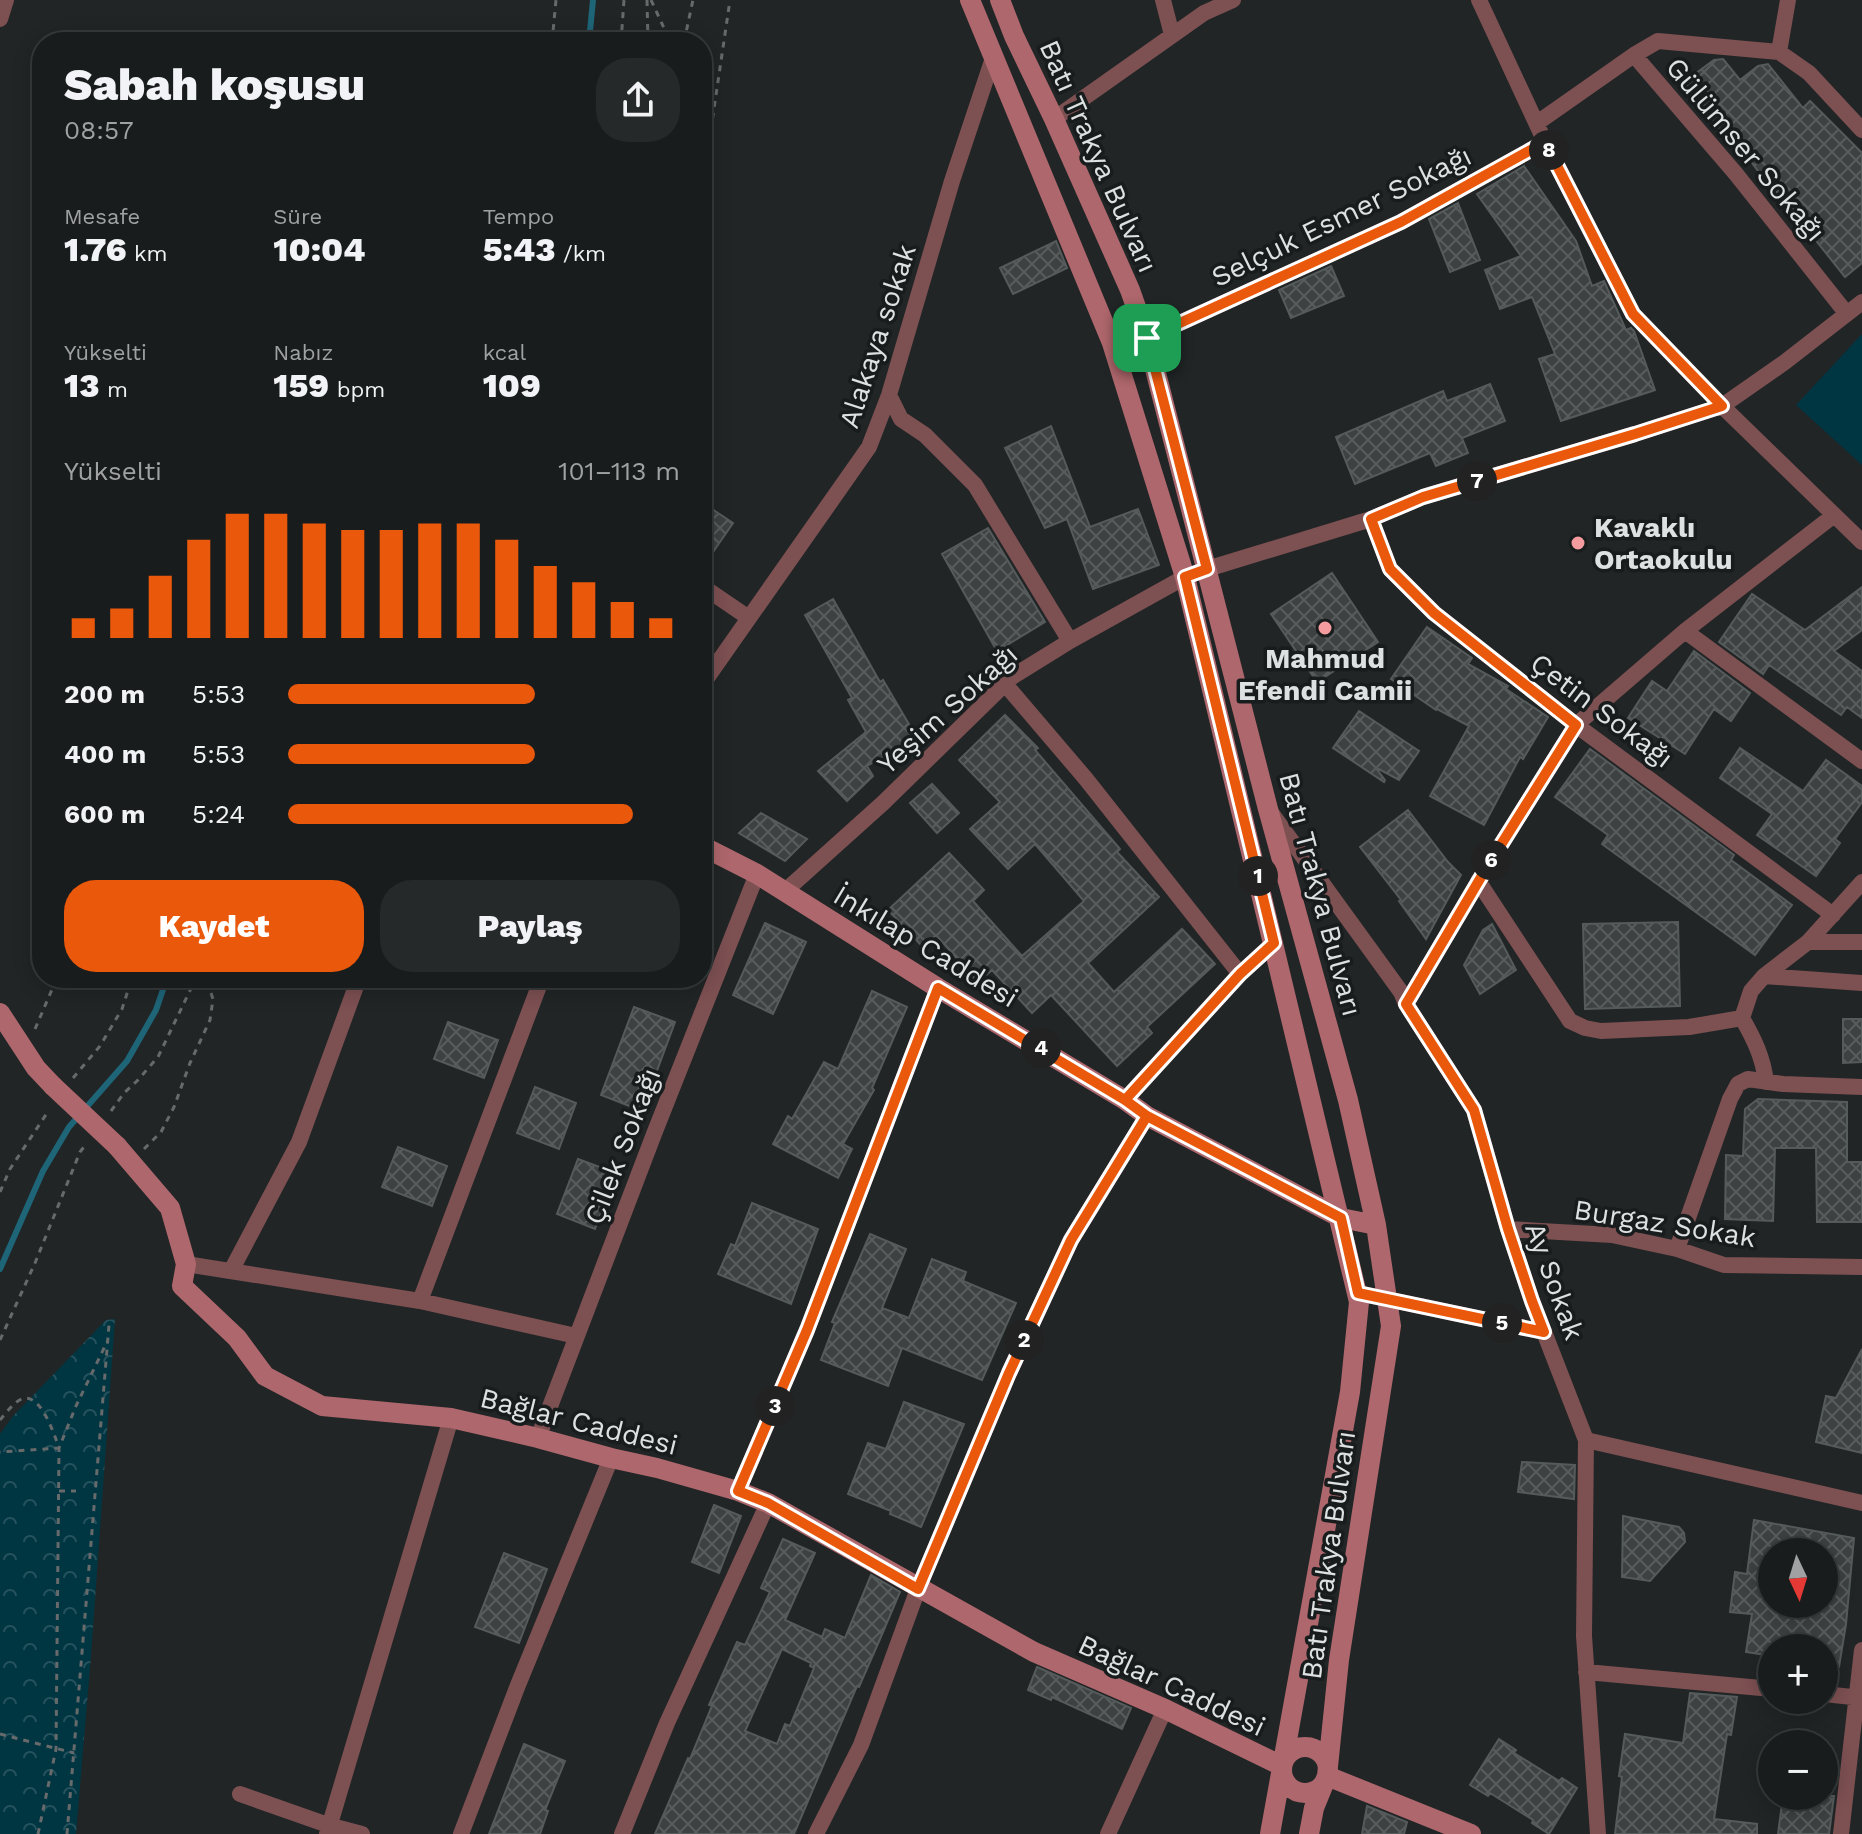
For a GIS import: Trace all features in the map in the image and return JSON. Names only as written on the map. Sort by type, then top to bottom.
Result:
[{"type":"main road","name":"Batı Trakya Bulvarı","points":[[970,0],[1112,343],[1185,577],[1358,1293],[1350,1392],[1270,1834]]},
{"type":"main road","name":"Batı Trakya Bulvarı","points":[[1000,0],[1130,290],[1147,338],[1268,809],[1348,1100],[1376,1225],[1391,1326],[1339,1660],[1327,1776],[1314,1808],[1309,1834]]},
{"type":"main road","name":"İnkılap Caddesi","points":[[712,851],[757,874],[1147,1116],[1341,1218],[1376,1225]]},
{"type":"main road","name":"Bağlar Caddesi","points":[[0,1013],[36,1068],[117,1146],[170,1208],[186,1264],[182,1286],[237,1338],[265,1376],[322,1406],[451,1418],[738,1491],[768,1503],[1034,1652],[1165,1709],[1282,1766]]},
{"type":"main road","points":[[1310,1748],[1322,1755],[1327,1776],[1318,1789],[1304,1793],[1296,1791],[1285,1781],[1282,1766],[1295,1750],[1310,1748]]},
{"type":"main road","points":[[1327,1776],[1471,1834]]},
{"type":"street","points":[[0,19],[6,0]]},
{"type":"street","points":[[1163,0],[1172,35]]},
{"type":"street","points":[[1054,119],[1204,13],[1233,0]]},
{"type":"street","points":[[1479,0],[1545,142],[1633,314],[1722,406],[1862,542]]},
{"type":"street","points":[[1779,52],[1788,0]]},
{"type":"street","points":[[1537,123],[1658,41],[1779,52],[1809,73],[1862,130]]},
{"type":"street","name":"Alakaya sokak","points":[[712,671],[869,447],[889,395],[952,181],[994,55]]},
{"type":"street","name":"Gülümser Sokağı","points":[[1634,55],[1736,174],[1847,314]]},
{"type":"street","name":"Selçuk Esmer Sokağı","points":[[1112,343],[1147,338],[1401,222],[1545,142]]},
{"type":"street","name":"Yeşim Sokağı","points":[[784,892],[883,803],[1012,677],[1185,577],[1371,519],[1423,497],[1722,406],[1862,302]]},
{"type":"street","points":[[889,395],[901,419],[925,435],[975,485],[1070,641]]},
{"type":"street","points":[[1406,1004],[1478,881],[1576,725],[1685,631],[1833,516]]},
{"type":"street","name":"Çetin Sokağı","points":[[1371,519],[1390,569],[1434,613],[1576,725],[1833,915]]},
{"type":"street","points":[[712,593],[749,618]]},
{"type":"street","points":[[1685,631],[1862,761]]},
{"type":"street","points":[[1005,684],[1086,779],[1240,974]]},
{"type":"street","name":"Ay Sokak","points":[[1268,809],[1401,992],[1474,1110],[1532,1301],[1586,1440],[1584,1636],[1598,1834]]},
{"type":"street","name":"Çilek Sokağı","points":[[538,1438],[757,874]]},
{"type":"street","points":[[1478,881],[1570,1021],[1601,1031],[1689,1027],[1742,1018]]},
{"type":"street","points":[[1766,1082],[1757,1044],[1742,1018],[1751,991],[1764,976],[1808,942],[1862,882]]},
{"type":"street","points":[[1808,942],[1862,942]]},
{"type":"street","points":[[1125,1100],[1240,974],[1274,943]]},
{"type":"street","points":[[1764,976],[1862,983]]},
{"type":"street","points":[[231,1271],[299,1142],[355,988]]},
{"type":"street","points":[[420,1301],[538,988]]},
{"type":"street","points":[[738,1491],[807,1330],[938,988]]},
{"type":"street","points":[[1677,1249],[1738,1084],[1748,1079],[1783,1084],[1862,1087]]},
{"type":"street","points":[[816,1834],[861,1745],[918,1589],[1009,1373],[1071,1240],[1147,1116]]},
{"type":"street","name":"Burgaz Sokak","points":[[1508,1229],[1612,1235],[1677,1249],[1724,1265],[1862,1267]]},
{"type":"street","points":[[186,1264],[420,1301],[576,1336]]},
{"type":"street","points":[[1358,1293],[1544,1332]]},
{"type":"street","points":[[328,1829],[451,1418]]},
{"type":"street","points":[[1586,1440],[1862,1503]]},
{"type":"street","points":[[461,1834],[611,1458]]},
{"type":"street","points":[[622,1834],[667,1723],[768,1503]]},
{"type":"street","points":[[1841,1834],[1862,1650]]},
{"type":"street","points":[[1586,1672],[1758,1688]]},
{"type":"street","points":[[1838,1695],[1859,1697]]},
{"type":"street","points":[[1108,1834],[1165,1709]]},
{"type":"street","points":[[240,1794],[328,1829],[362,1834]]},
{"type":"path","points":[[553,32],[556,0]]},
{"type":"path","points":[[622,32],[624,0]]},
{"type":"path","points":[[648,32],[649,0]]},
{"type":"path","points":[[649,0],[665,32]]},
{"type":"path","points":[[686,32],[693,0]]},
{"type":"path","points":[[712,122],[730,0]]},
{"type":"path","points":[[25,1050],[53,988]]},
{"type":"path","points":[[106,1117],[158,1057],[191,988]]},
{"type":"path","points":[[144,1149],[161,1132],[210,1020],[213,999],[210,988]]},
{"type":"path","points":[[0,1340],[80,1152],[89,1140]]},
{"type":"path","points":[[67,1834],[109,1325]]},
{"type":"path","points":[[38,1834],[56,1749],[59,1448],[108,1340]]},
{"type":"path","points":[[0,1420],[18,1400],[31,1399],[45,1415],[59,1448]]},
{"type":"path","points":[[0,1452],[59,1448]]},
{"type":"path","points":[[59,1491],[76,1491]]},
{"type":"path","points":[[0,1734],[20,1742],[74,1753]]},
{"type":"green space","points":[[1862,334],[1862,465],[1796,405]]},
{"type":"green space","points":[[115,1319],[76,1834],[0,1834],[0,1434],[13,1416],[106,1320]]},
{"type":"building","points":[[1723,59],[1740,80],[1758,66],[1768,64],[1803,108],[1810,101],[1862,153],[1862,263],[1845,277],[1794,213],[1791,215],[1734,139],[1730,142],[1684,82],[1714,60]]},
{"type":"building","points":[[1524,166],[1576,241],[1592,286],[1604,281],[1626,330],[1631,328],[1634,331],[1655,390],[1561,421],[1539,359],[1555,354],[1532,297],[1500,309],[1485,270],[1521,256],[1477,194]]},
{"type":"building","points":[[1458,203],[1480,260],[1450,272],[1429,219]]},
{"type":"building","points":[[1056,241],[1067,268],[1013,294],[1000,268]]},
{"type":"building","points":[[1331,266],[1344,296],[1291,318],[1279,290]]},
{"type":"building","points":[[1490,384],[1505,421],[1462,438],[1468,453],[1436,466],[1430,453],[1355,484],[1336,437],[1443,391],[1447,401]]},
{"type":"building","points":[[1051,426],[1090,527],[1138,509],[1159,565],[1093,589],[1067,519],[1045,528],[1005,448]]},
{"type":"building","points":[[712,509],[733,523],[712,553]]},
{"type":"building","points":[[988,528],[1045,622],[997,651],[942,554]]},
{"type":"building","name":"Mahmud Efendi Camii","points":[[1332,573],[1378,642],[1317,682],[1271,614]]},
{"type":"building","points":[[1862,587],[1862,630],[1834,651],[1862,671],[1862,718],[1847,707],[1841,715],[1769,665],[1763,674],[1719,642],[1752,594],[1805,630]]},
{"type":"building","points":[[833,599],[880,682],[883,680],[917,738],[867,766],[873,776],[847,801],[818,771],[866,732],[848,700],[852,698],[805,615]]},
{"type":"building","points":[[1427,627],[1472,658],[1468,664],[1508,686],[1506,689],[1548,717],[1523,759],[1520,757],[1484,825],[1430,796],[1469,726],[1436,710],[1391,679]]},
{"type":"building","points":[[1694,651],[1750,693],[1731,721],[1714,709],[1685,754],[1628,718],[1652,681],[1667,691]]},
{"type":"building","points":[[1359,711],[1419,751],[1399,780],[1375,767],[1384,782],[1333,748]]},
{"type":"building","points":[[1005,715],[1038,748],[1035,750],[1120,849],[1117,852],[1159,897],[1088,963],[1114,992],[1182,929],[1215,964],[1147,1027],[1152,1033],[1117,1066],[1051,995],[1032,1013],[992,970],[978,982],[936,935],[923,947],[888,910],[949,853],[984,890],[973,901],[1022,956],[1084,901],[1035,844],[1008,869],[970,829],[1000,802],[959,760]]},
{"type":"building","points":[[1740,748],[1803,791],[1826,760],[1862,786],[1862,802],[1835,839],[1840,843],[1816,876],[1757,835],[1772,814],[1720,778]]},
{"type":"building","points":[[1590,749],[1734,855],[1731,860],[1792,905],[1755,955],[1602,844],[1608,835],[1555,797]]},
{"type":"building","points":[[932,784],[959,813],[937,833],[910,803]]},
{"type":"building","points":[[1408,810],[1461,875],[1426,939],[1401,900],[1360,847]]},
{"type":"building","points":[[761,813],[807,839],[785,861],[739,833]]},
{"type":"building","points":[[1678,922],[1680,1006],[1585,1009],[1583,924]]},
{"type":"building","points":[[765,923],[806,942],[773,1014],[733,995]]},
{"type":"building","points":[[1492,924],[1516,970],[1480,994],[1464,965],[1483,930]]},
{"type":"building","points":[[872,991],[907,1007],[872,1088],[874,1090],[843,1144],[852,1149],[838,1178],[773,1144],[788,1116],[792,1119],[824,1062],[838,1069]]},
{"type":"building","points":[[634,1007],[675,1022],[642,1111],[601,1095]]},
{"type":"building","points":[[1843,1019],[1862,1019],[1862,1062],[1843,1063]]},
{"type":"building","points":[[448,1022],[498,1040],[484,1078],[434,1059]]},
{"type":"building","points":[[535,1087],[576,1103],[559,1149],[517,1133]]},
{"type":"building","points":[[1758,1099],[1847,1102],[1847,1162],[1862,1162],[1862,1222],[1817,1222],[1816,1148],[1775,1148],[1773,1221],[1725,1219],[1726,1155],[1743,1156],[1745,1109]]},
{"type":"building","points":[[398,1147],[447,1166],[432,1206],[382,1187]]},
{"type":"building","points":[[578,1159],[616,1173],[595,1229],[557,1214]]},
{"type":"building","points":[[752,1203],[818,1229],[791,1304],[718,1274],[731,1244],[735,1246]]},
{"type":"building","points":[[870,1234],[906,1249],[882,1308],[909,1318],[932,1259],[966,1272],[963,1281],[1016,1303],[982,1380],[902,1348],[888,1386],[821,1360],[835,1323],[832,1322]]},
{"type":"building","points":[[1862,1349],[1862,1453],[1816,1442],[1826,1396],[1836,1398]]},
{"type":"building","points":[[904,1402],[964,1424],[921,1527],[848,1494],[868,1443],[886,1449]]},
{"type":"building","points":[[1522,1462],[1575,1465],[1574,1499],[1518,1492]]},
{"type":"building","points":[[714,1505],[741,1516],[719,1573],[692,1562]]},
{"type":"building","points":[[1623,1516],[1679,1527],[1684,1533],[1685,1542],[1650,1581],[1622,1577]]},
{"type":"building","points":[[1754,1520],[1854,1538],[1839,1667],[1838,1634],[1758,1634],[1758,1654],[1746,1652],[1752,1614],[1730,1612],[1735,1572],[1747,1574]]},
{"type":"building","points":[[783,1539],[815,1553],[785,1620],[822,1637],[825,1629],[845,1638],[871,1575],[900,1592],[794,1834],[655,1834],[690,1759],[712,1706],[709,1705],[737,1642],[745,1645],[770,1592],[761,1588]],"holes":[[[782,1649],[811,1663],[810,1666],[814,1668],[790,1726],[785,1724],[777,1744],[745,1731]]]},
{"type":"building","points":[[504,1553],[547,1569],[519,1643],[475,1627]]},
{"type":"building","points":[[1037,1667],[1131,1708],[1122,1729],[1052,1697],[1051,1700],[1028,1690]]},
{"type":"building","points":[[1690,1693],[1737,1697],[1731,1735],[1727,1734],[1714,1819],[1757,1824],[1757,1834],[1615,1834],[1625,1734],[1683,1743]]},
{"type":"building","points":[[1499,1739],[1516,1750],[1514,1753],[1559,1781],[1562,1778],[1577,1788],[1549,1834],[1490,1793],[1488,1796],[1470,1785]]},
{"type":"building","points":[[524,1744],[565,1761],[545,1810],[548,1811],[540,1834],[489,1834]]},
{"type":"building","points":[[1367,1806],[1407,1822],[1404,1834],[1362,1834]]},
{"type":"building","points":[[1781,1810],[1832,1810],[1829,1834],[1778,1834]]},
{"type":"waterway","points":[[590,32],[593,0]]},
{"type":"waterway","points":[[0,1269],[43,1171],[69,1127],[127,1061],[156,1010],[164,988]]},
{"type":"place","name":"Kavaklı Ortaokulu","points":[[1578,543]]},
{"type":"place","name":"Mahmud Efendi Camii","points":[[1325,628]]},
{"type":"route","points":[[1147,338],[1207,569],[1185,577],[1274,943],[1240,974],[1125,1100],[1147,1116],[1071,1240],[1009,1373],[918,1589],[768,1503],[738,1491],[807,1330],[938,988],[1147,1116],[1341,1218],[1358,1293],[1544,1332],[1508,1229],[1474,1110],[1406,1004],[1576,725],[1434,613],[1390,569],[1371,519],[1423,497],[1722,406],[1633,314],[1545,142],[1401,222],[1147,338]]}]
